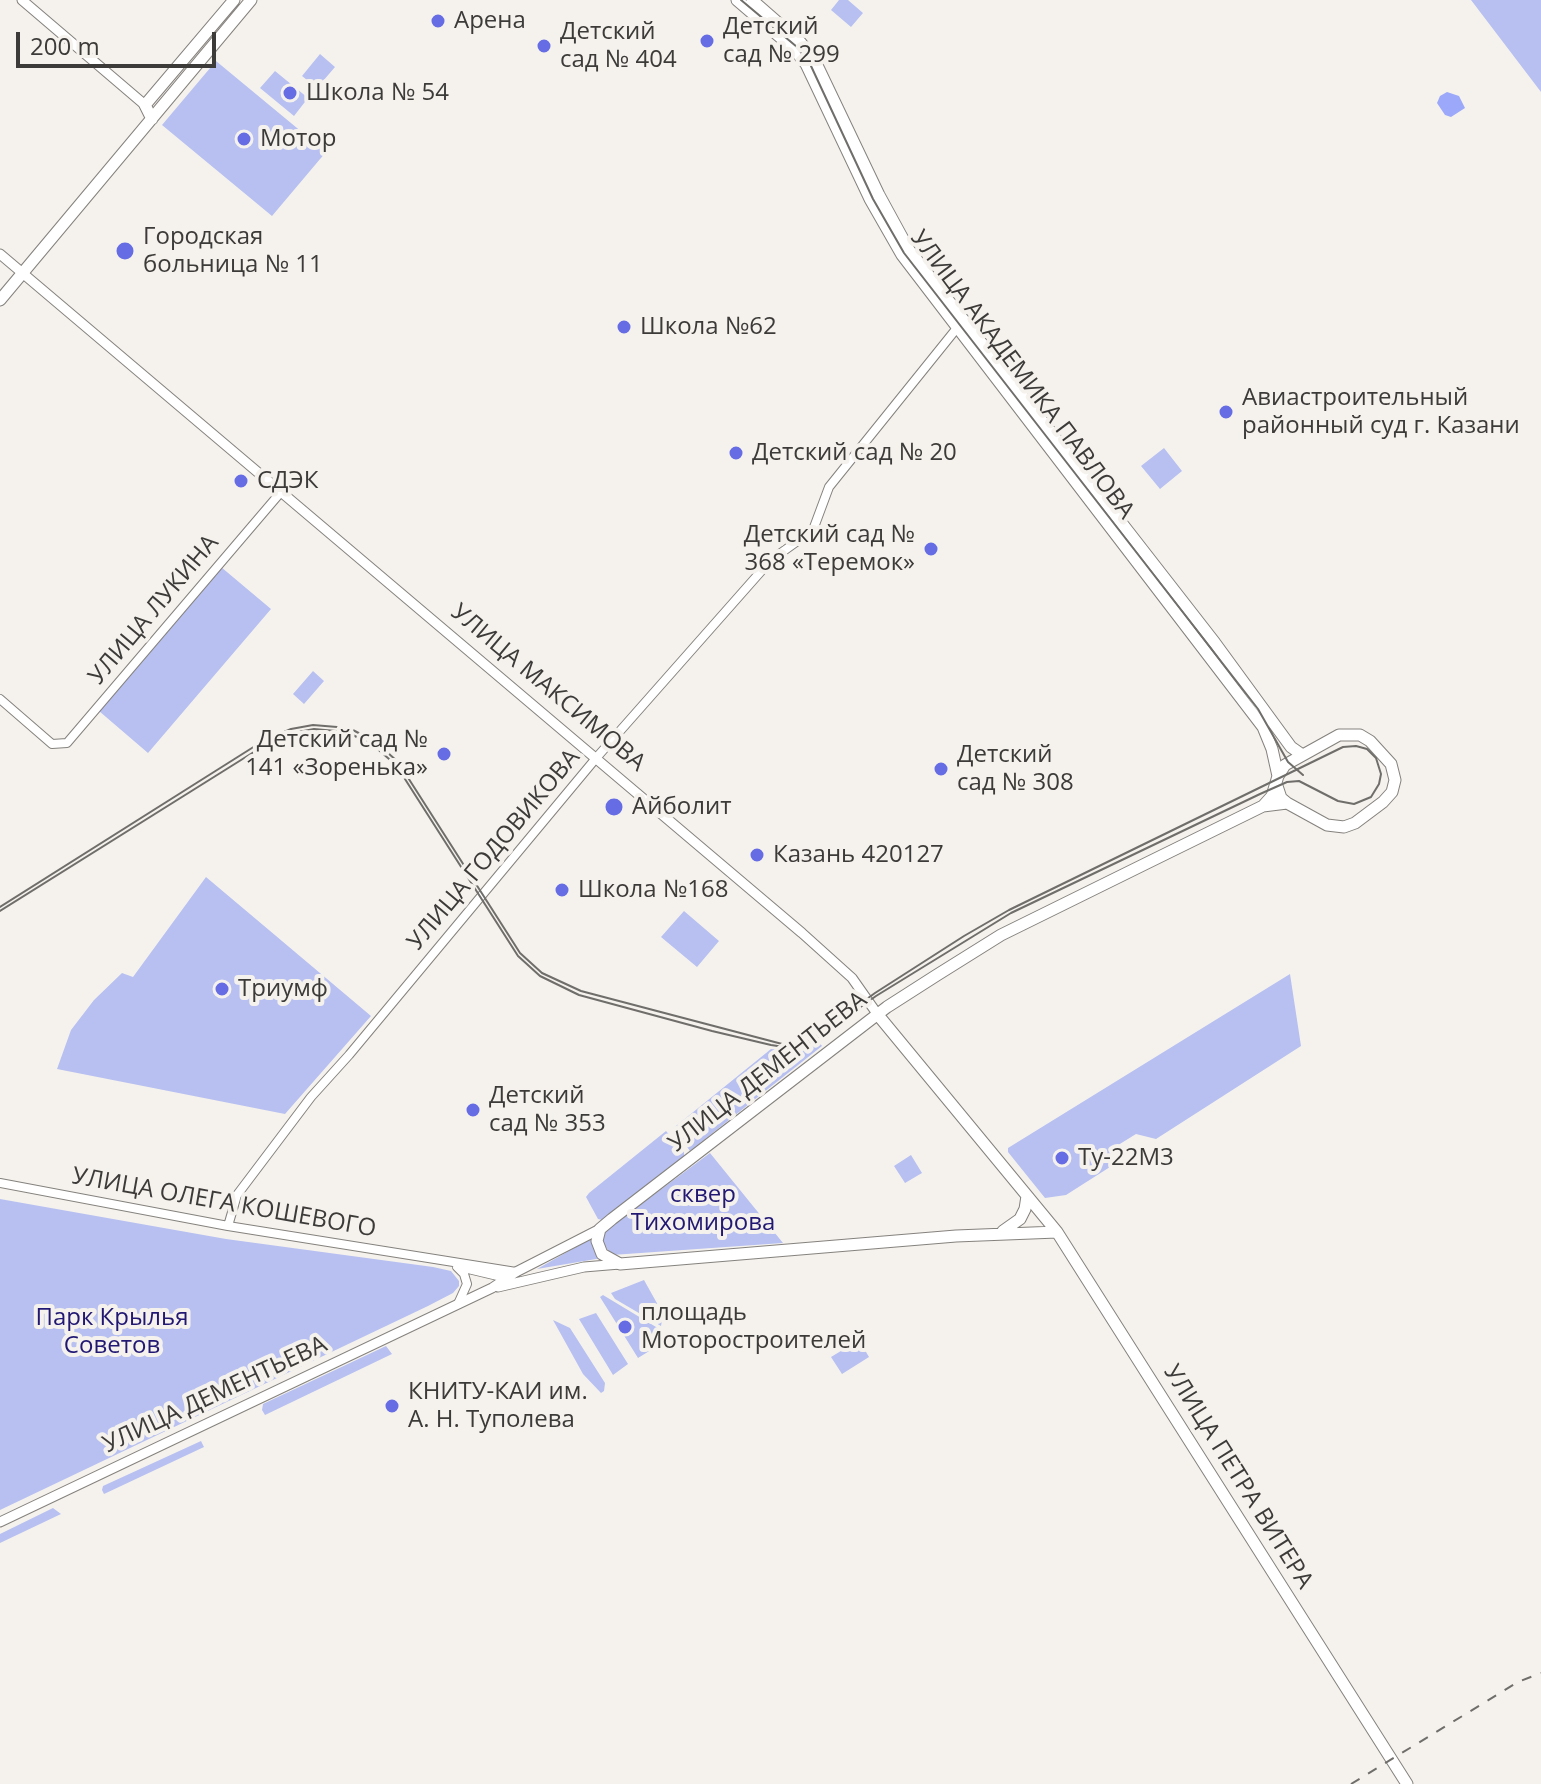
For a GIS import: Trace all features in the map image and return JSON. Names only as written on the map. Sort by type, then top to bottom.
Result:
[{"type":"main road","points":[[22,0],[145,105],[152,119]]},
{"type":"main road","points":[[145,105],[234,0]]},
{"type":"main road","points":[[0,300],[251,0]]},
{"type":"main road","name":"УЛИЦА АКАДЕМИКА ПАВЛОВА","points":[[737,0],[794,49],[806,64],[890,237],[1263,727],[1275,758],[1277,781]]},
{"type":"main road","name":"УЛИЦА АКАДЕМИКА ПАВЛОВА","points":[[752,0],[801,43],[816,63],[909,250],[1215,643],[1291,747],[1301,754]]},
{"type":"main road","name":"УЛИЦА МАКСИМОВА","points":[[0,254],[838,964],[1027,1196]]},
{"type":"main road","name":"УЛИЦА ДЕМЕНТЬЕВА","points":[[516,1277],[600,1229],[878,1015],[1001,935],[1263,806],[1287,803],[1327,825],[1344,827],[1355,823],[1383,802],[1394,786],[1391,764],[1370,741],[1360,735],[1339,735],[1285,765],[1263,806]]},
{"type":"main road","points":[[1277,781],[1287,803]]},
{"type":"main road","points":[[991,1234],[1015,1224],[1025,1209],[1027,1196]]},
{"type":"main road","name":"УЛИЦА ПЕТРА ВИТЕРА","points":[[1027,1196],[1057,1232],[1407,1784]]},
{"type":"main road","points":[[600,1229],[598,1247],[607,1259],[620,1264]]},
{"type":"main road","points":[[489,1290],[516,1277],[584,1267],[991,1234],[1057,1232]]},
{"type":"main road","name":"УЛИЦА ОЛЕГА КОШЕВОГО","points":[[506,1278],[516,1277]]},
{"type":"main road","name":"УЛИЦА ДЕМЕНТЬЕВА","points":[[0,1522],[489,1290],[506,1278]]},
{"type":"street","name":"УЛИЦА ГОДОВИКОВА","points":[[228,1226],[237,1195],[290,1123],[597,757],[771,560],[813,530],[829,487],[957,328]]},
{"type":"street","name":"УЛИЦА ЛУКИНА","points":[[0,699],[52,744],[67,743],[281,492]]},
{"type":"street","name":"УЛИЦА ОЛЕГА КОШЕВОГО","points":[[0,1183],[228,1226],[440,1260],[516,1277]]},
{"type":"street","name":"УЛИЦА ОЛЕГА КОШЕВОГО","points":[[440,1260],[506,1278]]},
{"type":"street","points":[[457,1267],[464,1274],[467,1284],[458,1304]]},
{"type":"street","points":[[476,1268],[489,1290]]},
{"type":"green space","points":[[839,0],[848,0],[863,13],[851,27],[831,10]]},
{"type":"green space","points":[[1471,0],[1541,0],[1541,92]]},
{"type":"green space","points":[[320,54],[335,67],[317,88],[302,76]]},
{"type":"green space","name":"Мотор","points":[[216,61],[326,152],[272,216],[162,125]]},
{"type":"green space","points":[[275,71],[308,98],[294,116],[260,88]]},
{"type":"green space","points":[[1164,448],[1182,471],[1160,489],[1141,466]]},
{"type":"green space","points":[[221,567],[271,609],[148,753],[99,711]]},
{"type":"green space","points":[[313,671],[324,681],[304,704],[293,694]]},
{"type":"green space","name":"Триумф","points":[[206,877],[371,1016],[285,1114],[57,1069],[71,1030],[94,1000],[122,973],[133,977]]},
{"type":"green space","points":[[684,911],[719,941],[697,967],[661,937]]},
{"type":"green space","points":[[1290,974],[1301,1046],[1156,1139],[1136,1134],[1115,1147],[1110,1167],[1066,1195],[1045,1198],[1008,1152],[1008,1148]]},
{"type":"green space","points":[[819,1042],[822,1046],[690,1151],[675,1130],[676,1126],[771,1049],[801,1052]]},
{"type":"green space","points":[[666,1131],[684,1152],[684,1157],[602,1220],[598,1219],[586,1197],[589,1193]]},
{"type":"green space","name":"сквер Тихомирова","points":[[710,1153],[783,1243],[612,1255],[604,1245],[602,1237],[605,1231]]},
{"type":"green space","points":[[911,1155],[922,1173],[905,1183],[894,1166]]},
{"type":"green space","name":"Парк Крылья Советов","points":[[0,1199],[226,1239],[433,1267],[451,1271],[459,1286],[453,1293],[428,1306],[0,1510]]},
{"type":"green space","points":[[592,1238],[592,1246],[602,1258],[537,1269]]},
{"type":"green space","points":[[644,1280],[663,1314],[661,1326],[615,1299],[611,1293]]},
{"type":"green space","points":[[603,1295],[661,1330],[659,1345],[638,1358],[600,1297]]},
{"type":"green space","points":[[596,1313],[628,1364],[613,1375],[579,1319]]},
{"type":"green space","points":[[553,1320],[570,1328],[605,1383],[604,1391],[601,1393],[583,1374]]},
{"type":"green space","points":[[859,1340],[869,1357],[842,1374],[831,1357]]},
{"type":"green space","points":[[386,1346],[392,1354],[265,1415],[262,1410],[263,1404]]},
{"type":"green space","points":[[201,1441],[204,1447],[104,1494],[103,1486]]},
{"type":"green space","points":[[53,1508],[61,1514],[0,1543],[0,1534]]},
{"type":"water","points":[[1447,92],[1459,96],[1465,108],[1451,117],[1445,115],[1437,103],[1440,96]]},
{"type":"tram line","points":[[741,0],[797,47],[811,66],[873,199],[904,253],[1258,709],[1288,762],[1303,775]]},
{"type":"tram line","points":[[0,907],[263,741],[291,729],[313,725],[349,728],[376,742],[398,762],[520,953],[542,973],[581,991],[786,1045],[797,1045],[812,1039],[875,993],[1009,910],[1343,747],[1367,749],[1376,758],[1381,774],[1371,797],[1354,804],[1338,801],[1299,781],[1287,782],[1260,794],[1011,913],[797,1049],[712,1031],[579,995],[540,976],[518,956],[396,765],[374,746],[347,732],[314,729],[293,733],[265,745],[0,911]]},
{"type":"railway","points":[[1351,1784],[1518,1682],[1541,1673]]},
{"type":"place","name":"Арена","points":[[438,21]]},
{"type":"place","name":"Детский сад № 299","points":[[707,41]]},
{"type":"place","name":"Детский сад № 404","points":[[544,46]]},
{"type":"place","name":"Школа № 54","points":[[290,93]]},
{"type":"place","name":"Мотор","points":[[244,139]]},
{"type":"place","name":"Городская больница № 11","points":[[125,251]]},
{"type":"place","name":"Школа №62","points":[[624,327]]},
{"type":"place","name":"Авиастроительный районный суд г. Казани","points":[[1226,412]]},
{"type":"place","name":"Детский сад № 20","points":[[736,453]]},
{"type":"place","name":"СДЭК","points":[[241,481]]},
{"type":"place","name":"Детский сад № 368 «Теремок»","points":[[931,549]]},
{"type":"place","name":"Детский сад № 141 «Зоренька»","points":[[444,754]]},
{"type":"place","name":"Детский сад № 308","points":[[941,769]]},
{"type":"place","name":"Айболит","points":[[614,807]]},
{"type":"place","name":"Казань 420127","points":[[757,855]]},
{"type":"place","name":"Школа №168","points":[[562,890]]},
{"type":"place","name":"Триумф","points":[[222,989]]},
{"type":"place","name":"Детский сад № 353","points":[[473,1110]]},
{"type":"place","name":"Ту-22М3","points":[[1062,1158]]},
{"type":"place","name":"площадь Моторостроителей","points":[[625,1327]]},
{"type":"place","name":"КНИТУ-КАИ им. А. Н. Туполева","points":[[392,1406]]}]
